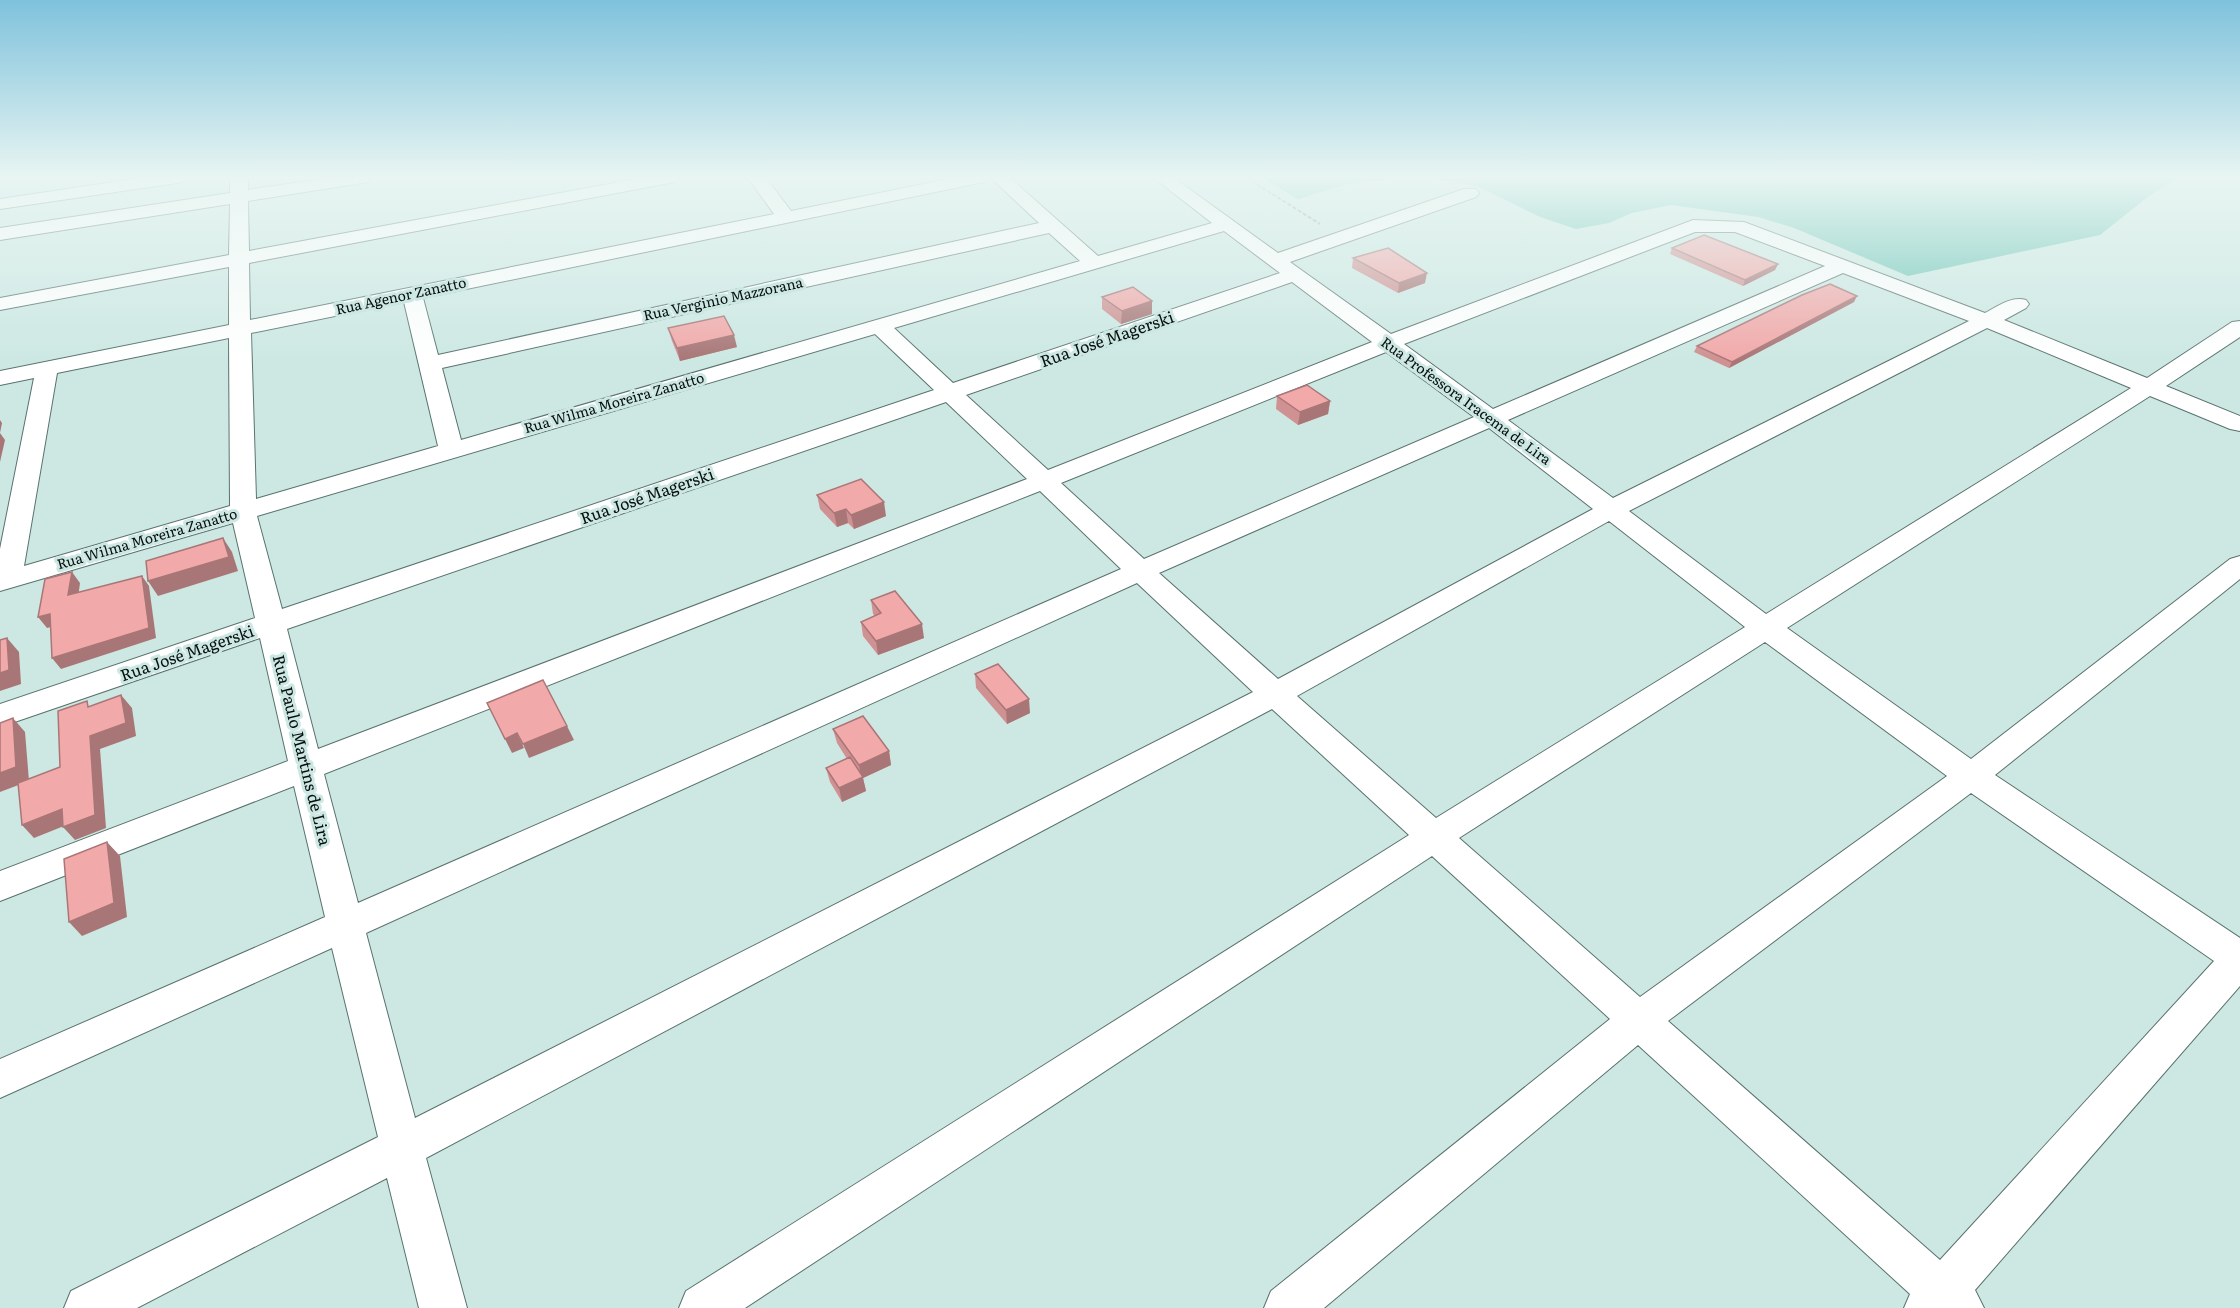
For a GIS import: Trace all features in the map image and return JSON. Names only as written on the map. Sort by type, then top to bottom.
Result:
[{"type":"street","name":"Rua Paulo Martins de Lira","points":[[238,239],[243,511],[372,1034],[443,1308]]},
{"type":"street","points":[[0,304],[348,239]]},
{"type":"street","name":"Rua Agenor Zanatto","points":[[0,378],[679,239]]},
{"type":"street","name":"Rua Verginio Mazzorana","points":[[429,364],[994,239]]},
{"type":"street","points":[[1067,239],[1093,262]]},
{"type":"street","name":"Rua Wilma Moreira Zanatto","points":[[4,580],[1175,239]]},
{"type":"street","name":"Rua Professora Iracema de Lira","points":[[1248,239],[1612,509],[1766,628],[1971,776],[2240,958]]},
{"type":"street","name":"Rua José Magerski","points":[[0,716],[949,393],[1285,267],[1336,239]]},
{"type":"street","points":[[0,886],[1044,481],[1388,343],[1659,239]]},
{"type":"street","points":[[1772,239],[1988,321],[2238,424]]},
{"type":"street","points":[[0,1079],[1140,571],[1844,266]]},
{"type":"street","points":[[412,294],[451,450]]},
{"type":"street","points":[[88,1308],[1275,694],[1612,509],[2019,304]]},
{"type":"street","points":[[879,326],[1140,571],[1639,1020],[1944,1303],[2240,958]]},
{"type":"street","points":[[703,1308],[1435,836],[2147,388],[2240,327]]},
{"type":"street","points":[[4,580],[47,368]]},
{"type":"street","points":[[1287,1308],[1639,1020],[1971,776],[2240,565]]},
{"type":"green space","points":[[1820,239],[2081,239],[1908,276]]},
{"type":"building","points":[[1694,239],[1714,239],[1778,264],[1745,280],[1672,248]]},
{"type":"building","points":[[1388,248],[1427,273],[1399,283],[1353,258]]},
{"type":"building","points":[[1830,284],[1857,296],[1732,362],[1697,346],[1802,295]]},
{"type":"building","points":[[1133,287],[1152,301],[1122,311],[1102,297]]},
{"type":"building","points":[[724,316],[734,335],[677,348],[668,328]]},
{"type":"building","points":[[1307,385],[1330,401],[1300,412],[1277,396]]},
{"type":"building","points":[[861,479],[884,502],[851,515],[846,509],[834,513],[817,495]]},
{"type":"building","points":[[223,538],[229,557],[148,581],[146,561]]},
{"type":"building","points":[[72,572],[68,595],[142,576],[149,628],[52,658],[50,614],[38,617],[45,579]]},
{"type":"building","points":[[895,591],[922,624],[876,641],[861,622],[881,613],[871,600]]},
{"type":"building","points":[[7,638],[9,670],[0,673],[0,640]]},
{"type":"building","points":[[998,664],[1029,699],[1006,710],[975,674]]},
{"type":"building","points":[[543,680],[567,726],[523,744],[517,733],[505,739],[487,703]]},
{"type":"building","points":[[121,695],[126,723],[90,736],[95,815],[63,827],[62,809],[22,825],[18,783],[60,767],[58,711],[87,701],[88,707]]},
{"type":"building","points":[[863,716],[889,751],[859,765],[833,729]]},
{"type":"building","points":[[13,718],[16,767],[0,773],[0,723]]},
{"type":"building","points":[[850,757],[863,777],[839,788],[826,768]]},
{"type":"building","points":[[107,842],[114,903],[69,922],[64,859]]}]
